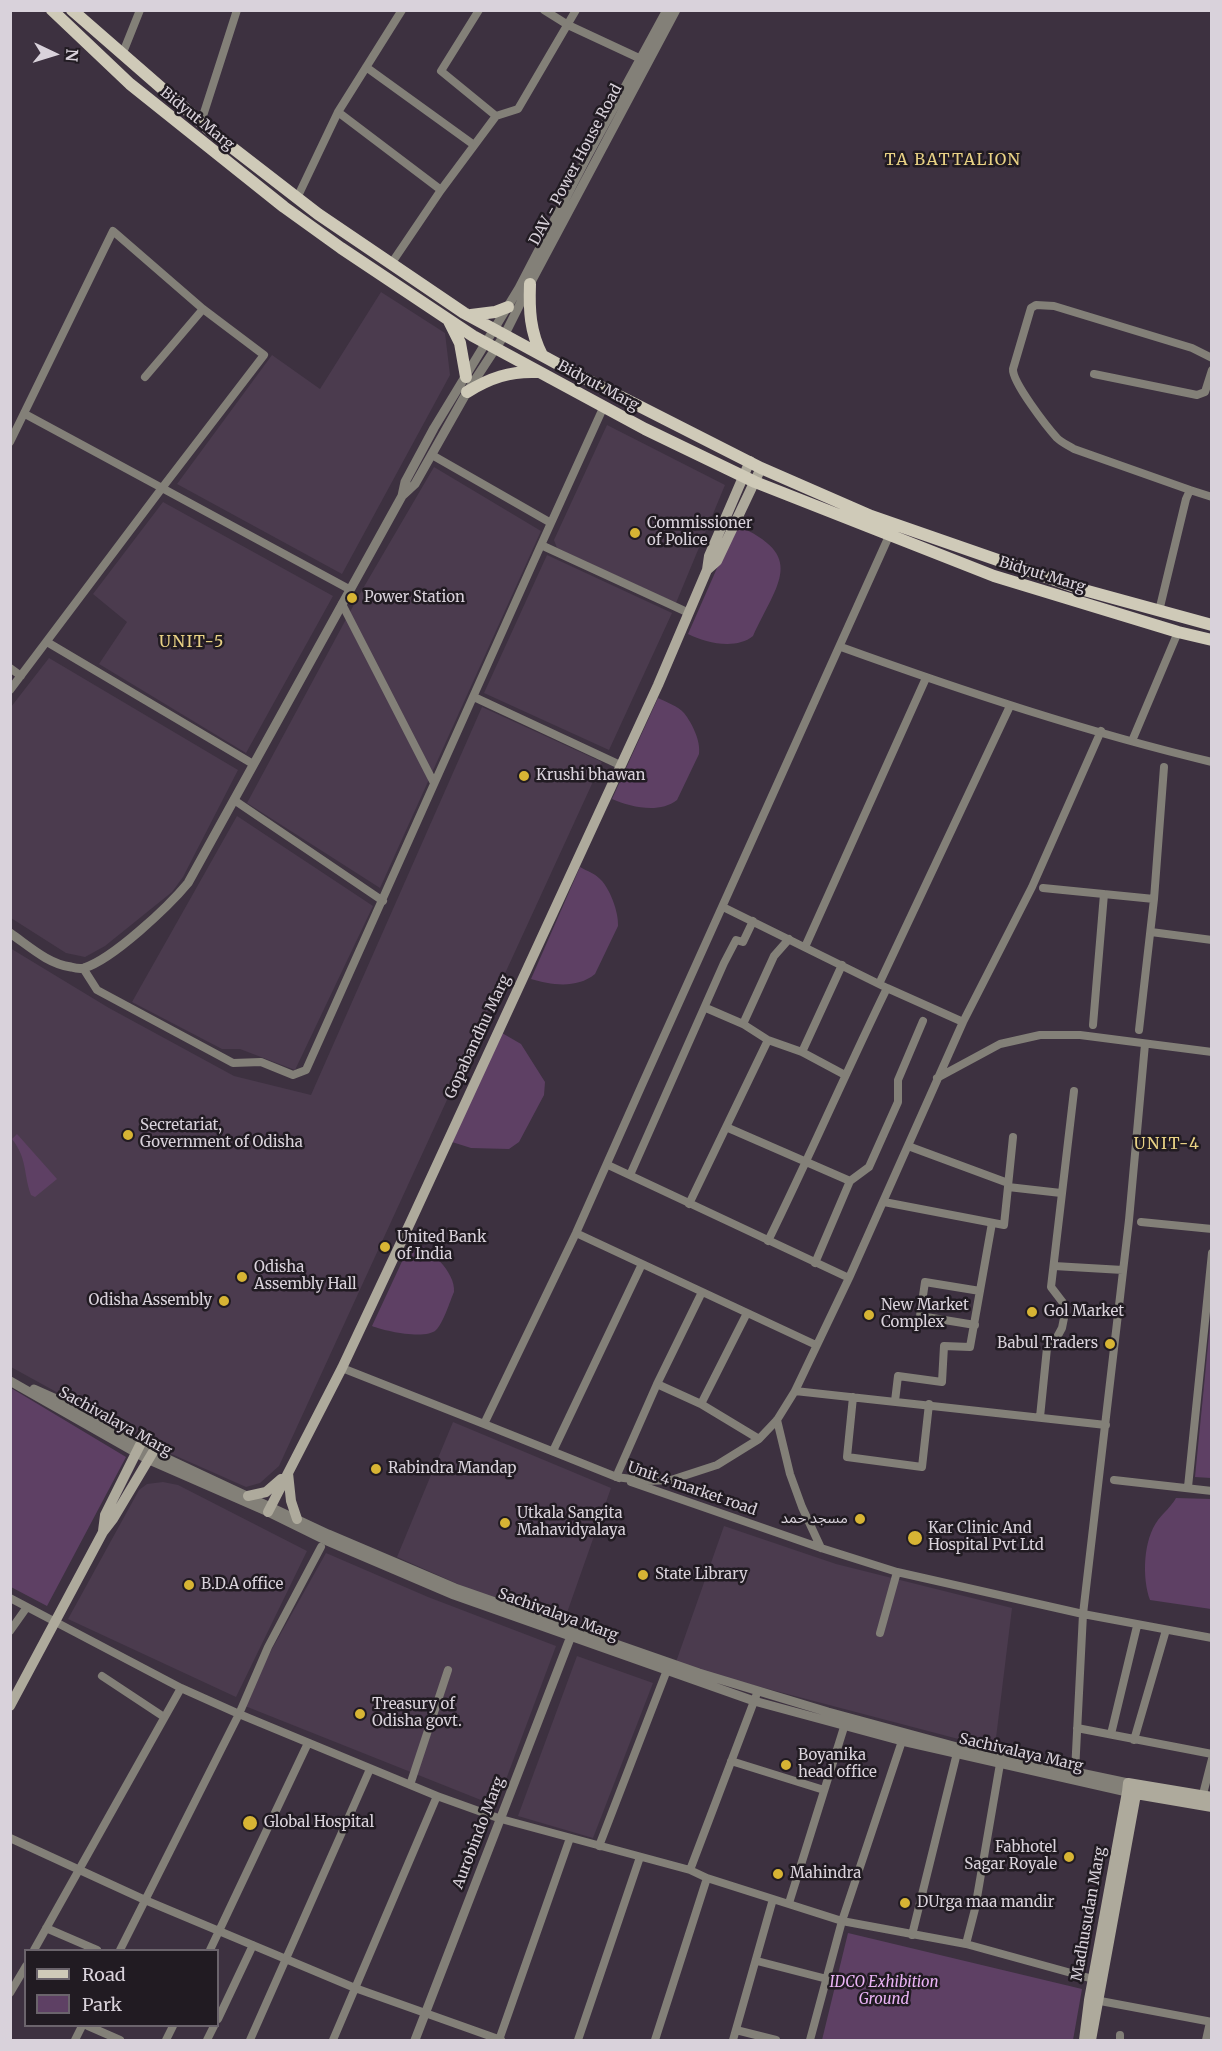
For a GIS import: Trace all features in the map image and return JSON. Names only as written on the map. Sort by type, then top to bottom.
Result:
[{"type":"main road","name":"Bidyut Marg","points":[[52,10],[130,84],[276,200],[341,248],[492,345],[645,429],[749,479],[994,576],[1178,632],[1212,640]]},
{"type":"main road","name":"Bidyut Marg","points":[[72,10],[201,122],[297,198],[391,264],[470,315],[543,356],[756,465],[871,516],[1084,590],[1212,625]]},
{"type":"main road","points":[[530,284],[529,308],[532,330],[543,356]]},
{"type":"main road","points":[[470,315],[508,308]]},
{"type":"main road","points":[[447,318],[460,343],[466,376]]},
{"type":"main road","points":[[467,392],[496,377],[520,372],[541,372]]},
{"type":"main road","name":"Gopabandhu Marg","points":[[269,1509],[342,1368],[620,765],[707,570],[717,561],[756,465]]},
{"type":"main road","points":[[994,576],[999,561]]},
{"type":"main road","points":[[103,1532],[105,1515],[138,1449]]},
{"type":"main road","points":[[10,1706],[103,1532],[151,1456]]},
{"type":"main road","points":[[248,1496],[266,1492],[288,1473]]},
{"type":"main road","points":[[288,1473],[291,1501],[297,1519]]},
{"type":"main road","name":"Sachivalaya Marg","points":[[1132,1789],[1207,1801]]},
{"type":"main road","name":"Madhusudan Marg","points":[[1091,2040],[1093,1979],[1132,1789]]},
{"type":"main road","name":"Madhusudan Marg","points":[[1084,2040],[1132,1789]]},
{"type":"street","points":[[122,55],[140,10]]},
{"type":"street","points":[[201,122],[237,10]]},
{"type":"street","points":[[297,198],[339,112],[402,10]]},
{"type":"street","points":[[479,10],[441,71],[496,116]]},
{"type":"street","points":[[544,10],[568,25],[641,58]]},
{"type":"street","points":[[391,264],[441,190],[496,116],[518,109],[576,10]]},
{"type":"street","name":"DAV - Power House Road","points":[[500,332],[508,308],[667,10]]},
{"type":"street","name":"DAV - Power House Road","points":[[500,332],[530,284],[676,10]]},
{"type":"street","points":[[366,67],[474,145]]},
{"type":"street","points":[[339,112],[441,190]]},
{"type":"street","points":[[10,442],[112,231],[203,309],[264,355],[10,690]]},
{"type":"street","points":[[1212,358],[1192,348],[1054,306],[1036,304],[1031,308],[1013,369],[1014,379],[1062,442],[1212,497]]},
{"type":"street","points":[[145,377],[203,309]]},
{"type":"street","points":[[402,496],[415,484],[500,332]]},
{"type":"street","points":[[10,933],[53,963],[83,968],[101,959],[124,942],[176,897],[188,883],[402,496],[405,482],[422,450],[466,376],[492,345]]},
{"type":"street","points":[[1094,374],[1197,394],[1205,392],[1212,370]]},
{"type":"street","points":[[83,968],[97,990],[233,1063],[261,1062],[292,1075],[306,1070],[603,406]]},
{"type":"street","points":[[25,414],[349,589]]},
{"type":"street","points":[[422,450],[426,456],[432,455],[551,523]]},
{"type":"street","points":[[1159,611],[1175,538],[1190,490]]},
{"type":"street","points":[[484,1424],[608,1165],[640,1087],[890,536]]},
{"type":"street","points":[[541,545],[689,613]]},
{"type":"street","points":[[342,604],[434,783]]},
{"type":"street","points":[[1132,741],[1178,632]]},
{"type":"street","points":[[46,642],[253,764]]},
{"type":"street","points":[[841,647],[1010,706],[1212,762]]},
{"type":"street","points":[[10,668],[21,676]]},
{"type":"street","points":[[805,947],[926,678]]},
{"type":"street","points":[[474,697],[620,765]]},
{"type":"street","points":[[879,984],[1010,706]]},
{"type":"street","points":[[702,1292],[657,1384],[616,1477],[671,1480],[717,1465],[759,1439],[777,1420],[795,1390],[849,1278],[937,1078],[1032,887],[1101,731]]},
{"type":"street","points":[[1139,1030],[1151,932],[1164,767]]},
{"type":"street","points":[[234,800],[382,901]]},
{"type":"street","points":[[1043,888],[1154,899]]},
{"type":"street","points":[[1093,1024],[1104,894]]},
{"type":"street","points":[[723,907],[887,988],[963,1022]]},
{"type":"street","points":[[630,1176],[736,940],[743,942],[753,921]]},
{"type":"street","points":[[1151,932],[1212,940]]},
{"type":"street","points":[[743,1024],[774,956],[789,939]]},
{"type":"street","points":[[802,1052],[842,965]]},
{"type":"street","points":[[768,1241],[807,1163],[845,1075],[887,988]]},
{"type":"street","points":[[706,1008],[743,1024],[768,1040],[802,1052],[845,1075]]},
{"type":"street","points":[[815,1263],[850,1181],[869,1167],[897,1102],[898,1080],[923,1020]]},
{"type":"street","points":[[937,1078],[1000,1044],[1040,1035],[1080,1035],[1212,1052]]},
{"type":"street","points":[[689,1204],[768,1040]]},
{"type":"street","points":[[1075,1772],[1083,1614],[1106,1425],[1146,1044]]},
{"type":"street","points":[[1040,1417],[1047,1348],[1062,1328],[1065,1313],[1064,1304],[1051,1287],[1074,1091]]},
{"type":"street","points":[[726,1127],[850,1181]]},
{"type":"street","points":[[884,1202],[1004,1225],[1013,1137]]},
{"type":"street","points":[[908,1146],[1008,1185],[1061,1193]]},
{"type":"street","points":[[608,1165],[849,1278]]},
{"type":"street","points":[[1141,1222],[1212,1229]]},
{"type":"street","points":[[895,1401],[898,1376],[942,1382],[944,1346],[970,1347],[992,1223]]},
{"type":"street","points":[[576,1233],[816,1345]]},
{"type":"street","points":[[1188,1487],[1212,1253]]},
{"type":"street","points":[[553,1451],[642,1264]]},
{"type":"street","points":[[1054,1266],[1123,1270]]},
{"type":"street","points":[[975,1325],[920,1316],[925,1282],[980,1291]]},
{"type":"street","points":[[702,1404],[747,1313]]},
{"type":"street","name":"Unit 4 market road","points":[[342,1368],[616,1477],[897,1572],[1137,1626],[1212,1638]]},
{"type":"street","name":"Sachivalaya Marg","points":[[10,1378],[151,1456],[455,1588],[699,1673],[756,1696],[1001,1760],[1132,1789]]},
{"type":"street","points":[[657,1384],[702,1404],[759,1439]]},
{"type":"street","points":[[795,1390],[1106,1425]]},
{"type":"street","points":[[853,1397],[847,1457],[922,1467],[929,1404]]},
{"type":"street","points":[[777,1420],[794,1485],[821,1548]]},
{"type":"street","name":"Sachivalaya Marg","points":[[151,1456],[248,1496],[324,1540],[454,1595],[667,1670],[902,1741],[957,1753],[1075,1772],[1132,1789]]},
{"type":"street","points":[[1114,1480],[1212,1491]]},
{"type":"street","points":[[121,1949],[238,1714],[268,1647],[321,1547]]},
{"type":"street","points":[[880,1633],[897,1572]]},
{"type":"street","points":[[10,1598],[181,1688],[238,1714],[436,1796],[501,1819],[690,1870],[706,1878],[842,1922],[966,1944],[1093,1979]]},
{"type":"street","points":[[10,1631],[27,1607]]},
{"type":"street","points":[[1111,1734],[1137,1626]]},
{"type":"street","points":[[1134,1740],[1166,1630]]},
{"type":"street","name":"Aurobindo Marg","points":[[415,2040],[571,1636]]},
{"type":"street","points":[[410,1785],[448,1670]]},
{"type":"street","points":[[599,1846],[667,1670]]},
{"type":"street","points":[[102,1676],[164,1718]]},
{"type":"street","points":[[35,1949],[181,1688]]},
{"type":"street","points":[[690,1870],[756,1696]]},
{"type":"street","points":[[789,1903],[845,1724]]},
{"type":"street","points":[[1077,1728],[1212,1754]]},
{"type":"street","points":[[810,2040],[842,1922],[902,1741]]},
{"type":"street","points":[[211,1949],[308,1743]]},
{"type":"street","points":[[912,1935],[957,1753]]},
{"type":"street","points":[[1207,1801],[1212,1759]]},
{"type":"street","points":[[966,1944],[975,1909],[1001,1760]]},
{"type":"street","points":[[731,1761],[825,1790]]},
{"type":"street","points":[[250,2040],[370,1769]]},
{"type":"street","points":[[333,2040],[436,1796]]},
{"type":"street","points":[[10,1838],[146,1900],[355,1988],[500,2040],[570,1838]]},
{"type":"street","points":[[578,2040],[640,1857]]},
{"type":"street","points":[[655,2040],[706,1878]]},
{"type":"street","points":[[733,2040],[773,1899]]},
{"type":"street","points":[[46,1928],[95,1949]]},
{"type":"street","points":[[219,2017],[253,1945]]},
{"type":"street","points":[[757,1961],[827,1979]]},
{"type":"street","points":[[10,1993],[24,1969]]},
{"type":"street","points":[[1093,2000],[1211,2022],[1206,2040]]},
{"type":"street","points":[[92,2027],[120,2040]]},
{"type":"street","points":[[736,2030],[776,2040]]},
{"type":"shaded area","points":[[381,292],[445,333],[450,375],[342,574],[177,484],[272,355],[320,389]]},
{"type":"shaded area","points":[[607,425],[725,485],[676,603],[557,548],[554,540]]},
{"type":"shaded area","points":[[434,467],[541,531],[380,888],[247,803],[358,597]]},
{"type":"shaded area","points":[[163,502],[333,596],[246,753],[99,664],[127,622],[93,594]]},
{"type":"shaded area","points":[[547,555],[672,613],[609,750],[484,693]]},
{"type":"shaded area","points":[[49,658],[238,770],[183,877],[172,892],[105,946],[85,957],[66,953],[11,918],[11,707]]},
{"type":"shaded area","points":[[482,707],[602,762],[279,1466],[260,1483],[246,1487],[158,1448],[11,1367],[10,948],[109,1008],[234,1076],[311,1095]]},
{"type":"shaded area","points":[[237,816],[373,906],[295,1070],[240,1049],[222,1049],[132,1002]]},
{"type":"shaded area","name":"Utkala Sangita Mahavidyalaya","points":[[453,1422],[611,1488],[563,1624],[469,1589],[397,1557]]},
{"type":"shaded area","name":"B.D.A office","points":[[163,1482],[178,1485],[307,1551],[236,1697],[68,1619],[139,1490],[147,1484]]},
{"type":"shaded area","points":[[724,1526],[836,1564],[1012,1608],[995,1746],[966,1741],[715,1675],[676,1662]]},
{"type":"shaded area","points":[[326,1553],[428,1597],[556,1646],[496,1806],[245,1706],[268,1656]]},
{"type":"shaded area","points":[[577,1656],[653,1683],[593,1838],[518,1816]]},
{"type":"green space","points":[[736,525],[758,536],[772,548],[779,560],[780,572],[771,600],[753,636],[738,643],[721,644],[688,634]]},
{"type":"green space","points":[[658,698],[679,708],[687,717],[697,738],[699,754],[677,800],[670,804],[645,808],[612,799]]},
{"type":"green space","points":[[580,867],[597,876],[604,884],[611,895],[618,926],[595,974],[588,979],[564,984],[531,979]]},
{"type":"green space","points":[[502,1033],[521,1044],[545,1082],[544,1095],[519,1142],[509,1149],[471,1148],[452,1142]]},
{"type":"green space","points":[[17,1134],[57,1179],[35,1197],[31,1195],[21,1154],[12,1139]]},
{"type":"green space","points":[[412,1240],[426,1248],[440,1261],[451,1276],[453,1284],[454,1292],[446,1312],[436,1330],[431,1333],[395,1332],[372,1326]]},
{"type":"green space","points":[[1211,1315],[1211,1478],[1195,1477]]},
{"type":"green space","points":[[11,1388],[126,1457],[47,1606],[11,1587]]},
{"type":"green space","points":[[1176,1498],[1211,1499],[1211,1609],[1150,1600],[1147,1591],[1145,1559],[1149,1538],[1158,1520]]},
{"type":"green space","name":"IDCO Exhibition Ground","points":[[848,1933],[1082,1989],[1073,2040],[822,2040]]},
{"type":"place","name":"Commissioner of Police","points":[[635,533]]},
{"type":"place","name":"Power Station","points":[[352,598]]},
{"type":"place","name":"Krushi bhawan","points":[[524,776]]},
{"type":"place","name":"Secretariat, Government of Odisha","points":[[128,1135]]},
{"type":"place","name":"United Bank of India","points":[[385,1247]]},
{"type":"place","name":"Odisha Assembly Hall","points":[[242,1277]]},
{"type":"place","name":"Odisha Assembly","points":[[224,1301]]},
{"type":"place","name":"Gol Market","points":[[1032,1312]]},
{"type":"place","name":"New Market Complex","points":[[869,1315]]},
{"type":"place","name":"Babul Traders","points":[[1110,1344]]},
{"type":"place","name":"Rabindra Mandap","points":[[376,1469]]},
{"type":"place","name":"مسجد حمد","points":[[860,1519]]},
{"type":"place","name":"Utkala Sangita Mahavidyalaya","points":[[505,1523]]},
{"type":"place","name":"Kar Clinic And Hospital Pvt Ltd","points":[[915,1538]]},
{"type":"place","name":"State Library","points":[[643,1575]]},
{"type":"place","name":"B.D.A office","points":[[189,1585]]},
{"type":"place","name":"Treasury of Odisha govt.","points":[[360,1714]]},
{"type":"place","name":"Boyanika head office","points":[[786,1765]]},
{"type":"place","name":"Global Hospital","points":[[250,1823]]},
{"type":"place","name":"Fabhotel Sagar Royale","points":[[1069,1857]]},
{"type":"place","name":"Mahindra","points":[[778,1874]]},
{"type":"place","name":"DUrga maa mandir","points":[[905,1903]]},
{"type":"district","name":"TA BATTALION","points":[[953,160]]},
{"type":"district","name":"UNIT-5","points":[[192,642]]},
{"type":"district","name":"UNIT-4","points":[[1167,1144]]}]
